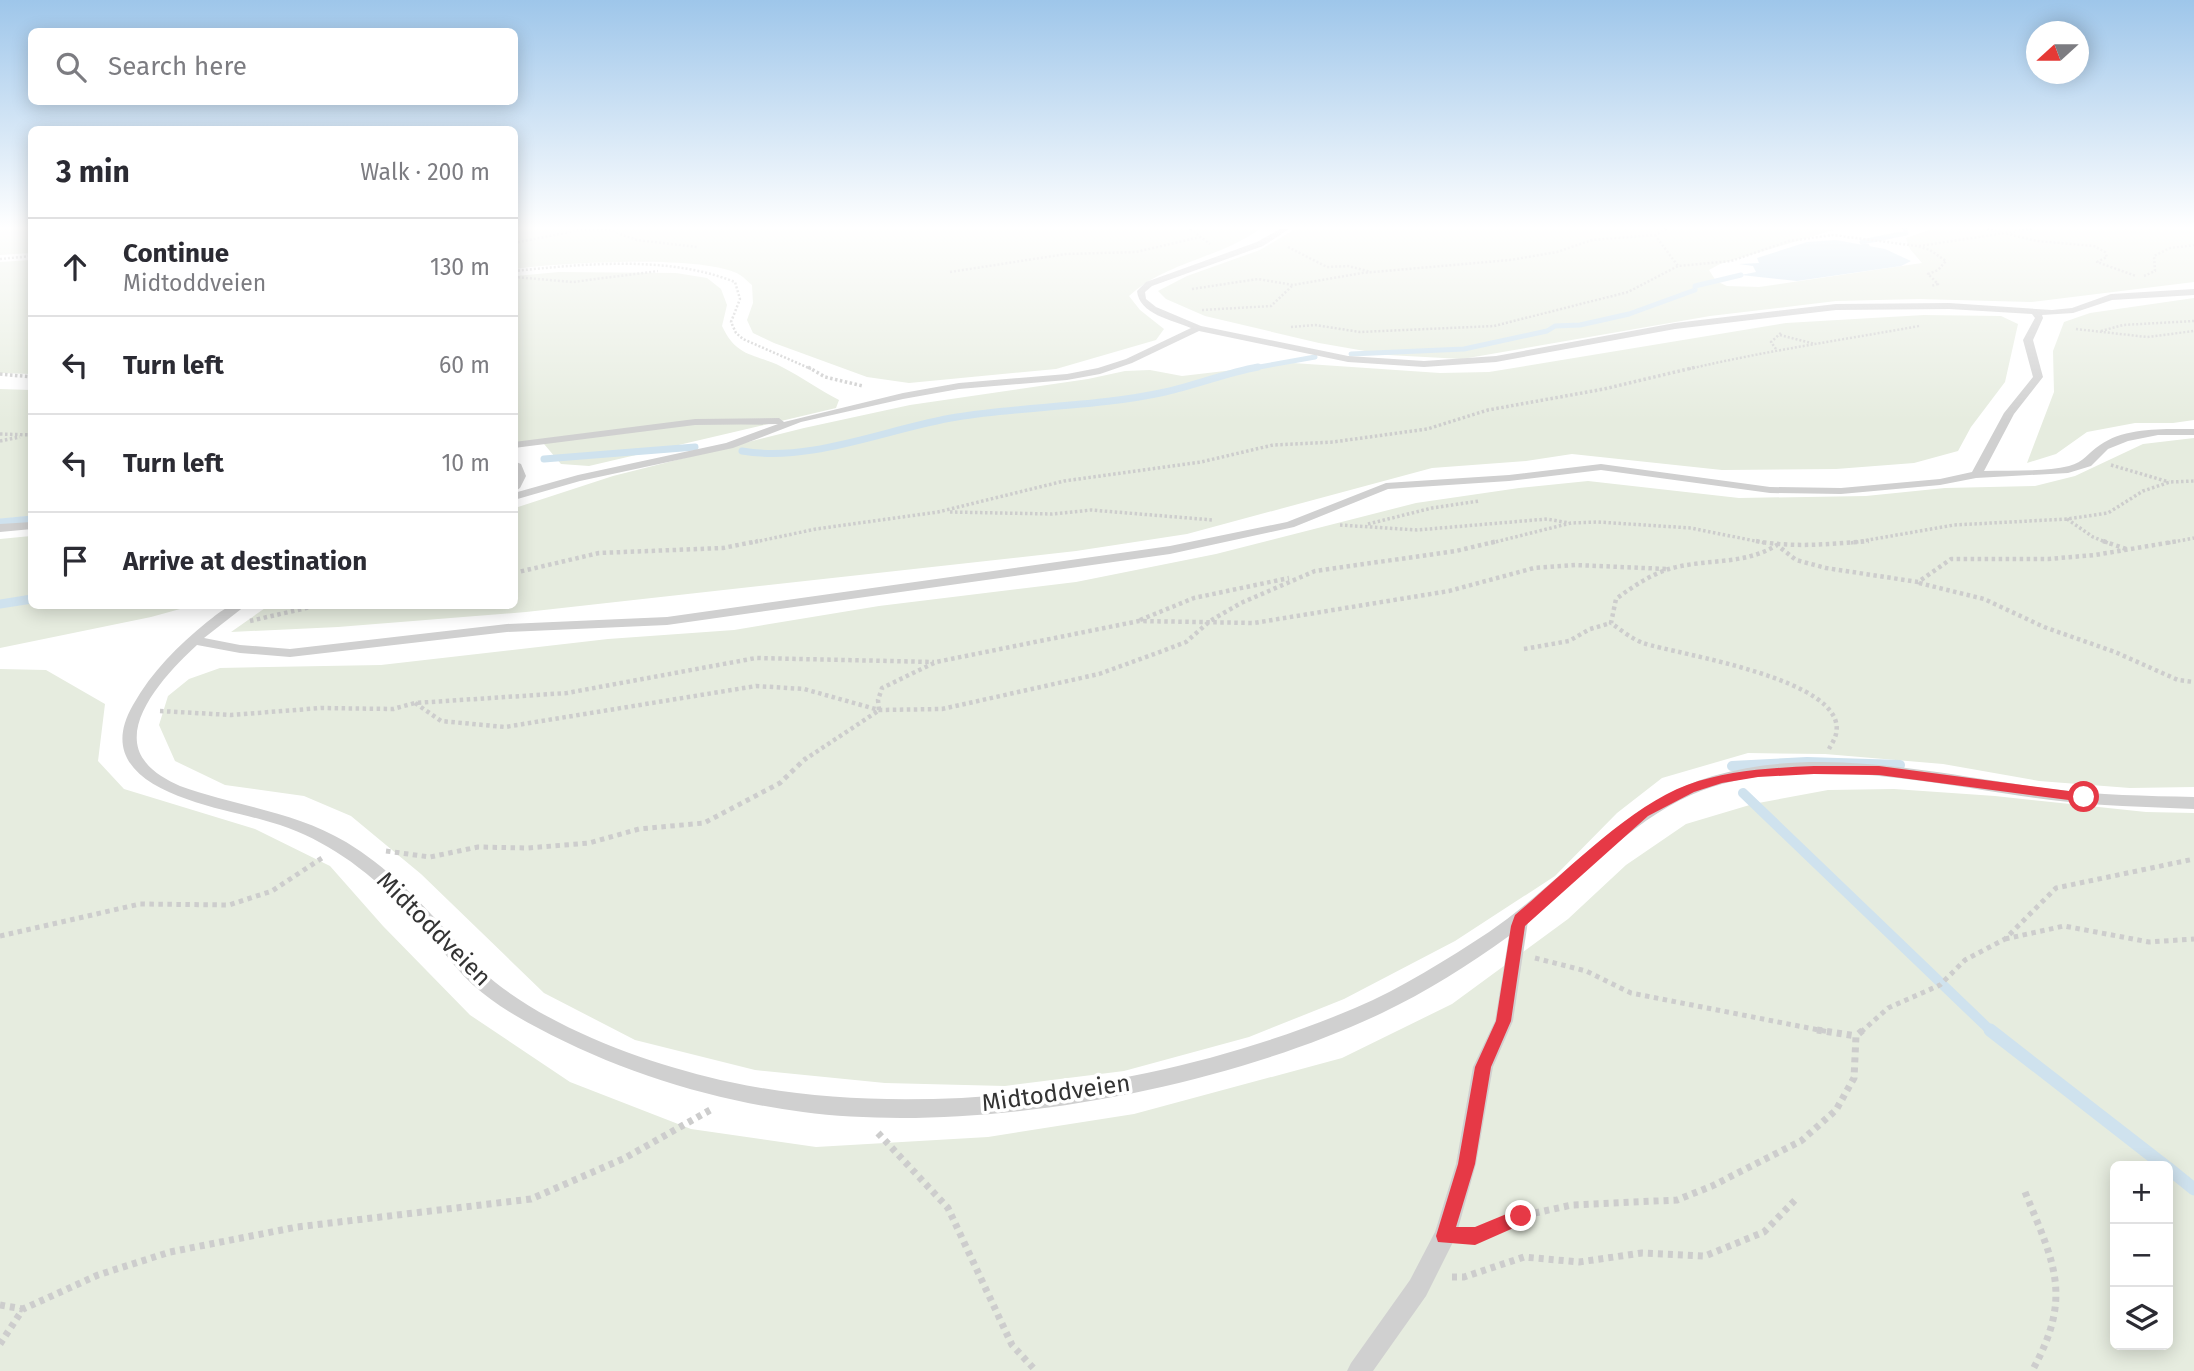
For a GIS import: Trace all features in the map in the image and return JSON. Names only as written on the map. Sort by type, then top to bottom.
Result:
[{"type":"lane","points":[[1142,293],[1140,296],[1150,307],[1198,328],[1348,359],[1424,364],[1496,359],[1675,326],[1836,307],[1962,306],[2036,313],[2063,312],[2125,295],[2171,293]]},
{"type":"lane","points":[[1976,475],[2010,414],[2038,377],[2028,340],[2039,318],[2036,313]]},
{"type":"lane","points":[[518,495],[578,478],[729,446],[798,420],[903,396],[959,386],[1048,379],[1100,371],[1129,361],[1198,328]]},
{"type":"lane","points":[[518,444],[695,422],[798,420]]},
{"type":"lane","points":[[192,640],[240,649],[290,653],[507,628],[667,621],[1170,550],[1290,525],[1386,486],[1509,478],[1601,467],[1770,490],[1806,492],[1940,482],[1976,475],[2068,470],[2081,467],[2104,447],[2125,438],[2158,432],[2194,432]]},
{"type":"lane","points":[[0,528],[28,526]]},
{"type":"lane","name":"Midtoddveien","points":[[235,609],[192,640],[143,697],[131,724],[130,750],[133,759],[147,775],[190,795],[281,819],[341,845],[369,864],[394,887],[484,983],[564,1033],[664,1073],[740,1093],[791,1101],[940,1108],[1003,1102],[1126,1086],[1227,1061],[1304,1037],[1362,1014],[1413,988],[1520,919],[1607,843],[1664,800],[1722,779],[1758,773],[1814,770],[1879,771],[2037,793],[2194,803]]},
{"type":"lane","points":[[1359,1371],[1425,1275],[1445,1236],[1466,1164],[1483,1067],[1504,1021],[1520,919]]},
{"type":"path","points":[[738,293],[740,299],[731,321],[736,333],[743,339],[825,377],[903,396]]},
{"type":"path","points":[[1150,307],[1177,299],[1183,293]]},
{"type":"path","points":[[1185,323],[1189,313],[1210,308],[1271,306],[1278,303],[1284,293]]},
{"type":"path","points":[[1289,328],[1315,325],[1382,331],[1494,326],[1625,293]]},
{"type":"path","points":[[2194,321],[2123,325],[2100,331],[2147,337],[2194,331]]},
{"type":"path","points":[[518,572],[599,553],[723,548],[816,529],[938,512],[1064,481],[1201,462],[1273,445],[1333,442],[1427,429],[1488,410],[1604,389],[1776,349],[1816,345],[1923,326]]},
{"type":"path","points":[[1776,349],[1771,342],[1779,335],[1816,345]]},
{"type":"path","points":[[0,377],[28,377]]},
{"type":"path","points":[[0,434],[28,436]]},
{"type":"path","points":[[0,441],[28,436]]},
{"type":"path","points":[[2092,460],[2170,482]]},
{"type":"path","points":[[1360,526],[1417,530],[1547,519],[1572,523],[1609,522],[1692,528],[1777,545],[1825,545],[1877,540],[1954,525],[2067,519],[2108,513],[2143,491],[2170,482],[2194,481]]},
{"type":"path","points":[[938,512],[1052,514],[1091,510],[1226,521]]},
{"type":"path","points":[[2067,519],[2093,537],[2127,549]]},
{"type":"path","points":[[415,704],[441,721],[505,727],[756,686],[804,689],[879,710],[943,709],[1099,674],[1186,642],[1210,621],[1295,578],[1315,571],[1456,551],[1572,523]]},
{"type":"path","points":[[1918,582],[1951,559],[2048,559],[2194,538]]},
{"type":"path","points":[[138,709],[231,715],[321,708],[393,709],[415,704],[567,693],[756,658],[936,662],[1139,621],[1184,624],[1210,621],[1254,623],[1449,591],[1534,569],[1575,565],[1669,569],[1766,554],[1777,545]]},
{"type":"path","points":[[1777,545],[1796,560],[1826,568],[1918,582],[1984,598],[2044,626],[2115,652],[2178,680],[2194,682]]},
{"type":"path","points":[[1611,623],[1616,599],[1669,569]]},
{"type":"path","points":[[1139,621],[1162,608],[1193,598],[1247,584],[1295,578]]},
{"type":"path","points":[[208,628],[262,620],[297,609]]},
{"type":"path","points":[[1524,649],[1569,641],[1590,629],[1611,623],[1640,642],[1783,679],[1810,692],[1833,715],[1838,733],[1814,770]]},
{"type":"path","points":[[879,710],[878,700],[882,688],[936,662]]},
{"type":"path","points":[[0,936],[140,904],[229,905],[272,891],[341,845],[430,857],[478,847],[528,848],[589,844],[639,829],[704,823],[780,783],[806,758],[879,710]]},
{"type":"path","points":[[2005,939],[2056,888],[2194,859]]},
{"type":"path","points":[[1514,953],[1586,971],[1631,993],[1791,1026],[1856,1035],[1888,1009],[1940,985],[1965,960],[2005,939],[2064,926],[2149,942],[2194,939]]},
{"type":"path","points":[[1445,1236],[1475,1236],[1521,1216],[1572,1205],[1676,1200],[1712,1186],[1801,1141],[1836,1110],[1854,1078],[1856,1035]]},
{"type":"path","points":[[0,1344],[23,1309],[99,1275],[170,1252],[297,1227],[531,1199],[625,1158],[740,1093]]},
{"type":"path","points":[[853,1106],[947,1208],[1012,1345],[1036,1371]]},
{"type":"path","points":[[2025,1192],[2056,1269],[2057,1318],[2045,1350],[2032,1371]]},
{"type":"path","points":[[1425,1275],[1464,1278],[1524,1257],[1579,1262],[1642,1253],[1705,1256],[1764,1232],[1798,1196]]},
{"type":"path","points":[[0,1305],[23,1309]]},
{"type":"shaded area","points":[[0,293],[28,293],[28,374],[0,373]]},
{"type":"shaded area","points":[[518,293],[722,293],[727,305],[722,326],[734,344],[839,400],[836,408],[589,466],[561,464],[544,444],[518,442]]},
{"type":"shaded area","points":[[752,293],[1133,293],[1129,296],[1140,310],[1164,329],[1156,340],[1056,369],[909,383],[867,377],[753,333],[747,320],[753,303]]},
{"type":"shaded area","points":[[1160,293],[2105,293],[2031,302],[1919,299],[1836,301],[1710,316],[1462,359],[1388,355],[1319,343],[1205,316],[1166,299]]},
{"type":"shaded area","points":[[2194,298],[2194,420],[2135,423],[2087,432],[2056,454],[2027,463],[2054,392],[2053,351],[2064,322],[2090,313]]},
{"type":"shaded area","points":[[1924,315],[2001,316],[2018,324],[2005,382],[1971,427],[1958,451],[1914,463],[1836,469],[1722,470],[1572,454],[1526,461],[1432,468],[1187,534],[1076,551],[526,612],[338,627],[231,632],[264,609],[518,609],[518,507],[613,476],[804,428],[910,405],[1088,379],[1125,371],[1150,370],[1182,376],[1293,363],[1440,373],[1489,372],[1786,323]]},
{"type":"shaded area","points":[[0,389],[28,390],[28,516],[0,519]]},
{"type":"shaded area","points":[[2194,438],[2194,787],[2130,788],[2039,781],[1943,764],[1825,754],[1748,753],[1662,778],[1617,813],[1555,876],[1455,941],[1344,999],[1249,1037],[1124,1071],[1005,1086],[885,1083],[755,1070],[635,1040],[544,993],[421,874],[351,816],[304,796],[225,785],[175,761],[159,725],[168,696],[189,679],[220,668],[381,665],[608,639],[734,630],[879,606],[1076,582],[1216,554],[1416,503],[1588,481],[1739,498],[1866,496],[1945,488],[2035,486],[2075,476],[2143,444]]},
{"type":"shaded area","points":[[28,536],[28,609],[180,609],[0,648],[0,539]]},
{"type":"shaded area","points":[[0,669],[46,670],[105,704],[98,761],[124,789],[255,829],[330,866],[383,926],[470,1015],[570,1082],[691,1129],[816,1147],[988,1137],[1134,1114],[1342,1058],[1452,1004],[1568,919],[1626,865],[1686,824],[1753,804],[1828,790],[1894,789],[1995,796],[2146,812],[2194,813],[2194,1371],[0,1371]]},
{"type":"waterway","points":[[1351,354],[1464,349],[1547,331],[1555,326],[1580,325],[1629,314],[1687,293]]},
{"type":"waterway","points":[[1251,368],[1315,357]]},
{"type":"waterway","points":[[1251,368],[1258,367]]},
{"type":"waterway","points":[[742,451],[795,452],[850,443],[957,417],[1139,397],[1251,368]]},
{"type":"waterway","points":[[544,459],[695,447]]},
{"type":"waterway","points":[[0,522],[28,519]]},
{"type":"waterway","points":[[0,604],[28,600]]},
{"type":"waterway","points":[[1732,766],[1807,762],[1900,765]]},
{"type":"waterway","points":[[1743,793],[1992,1032]]},
{"type":"waterway","points":[[1990,1030],[2159,1161]]},
{"type":"waterway","points":[[2173,1172],[2194,1189]]},
{"type":"route","points":[[1521,1216],[1475,1236],[1445,1236],[1466,1164],[1483,1067],[1504,1021],[1520,919],[1644,813],[1664,800],[1722,779],[1758,773],[1814,770],[1879,771],[2084,797]]}]
